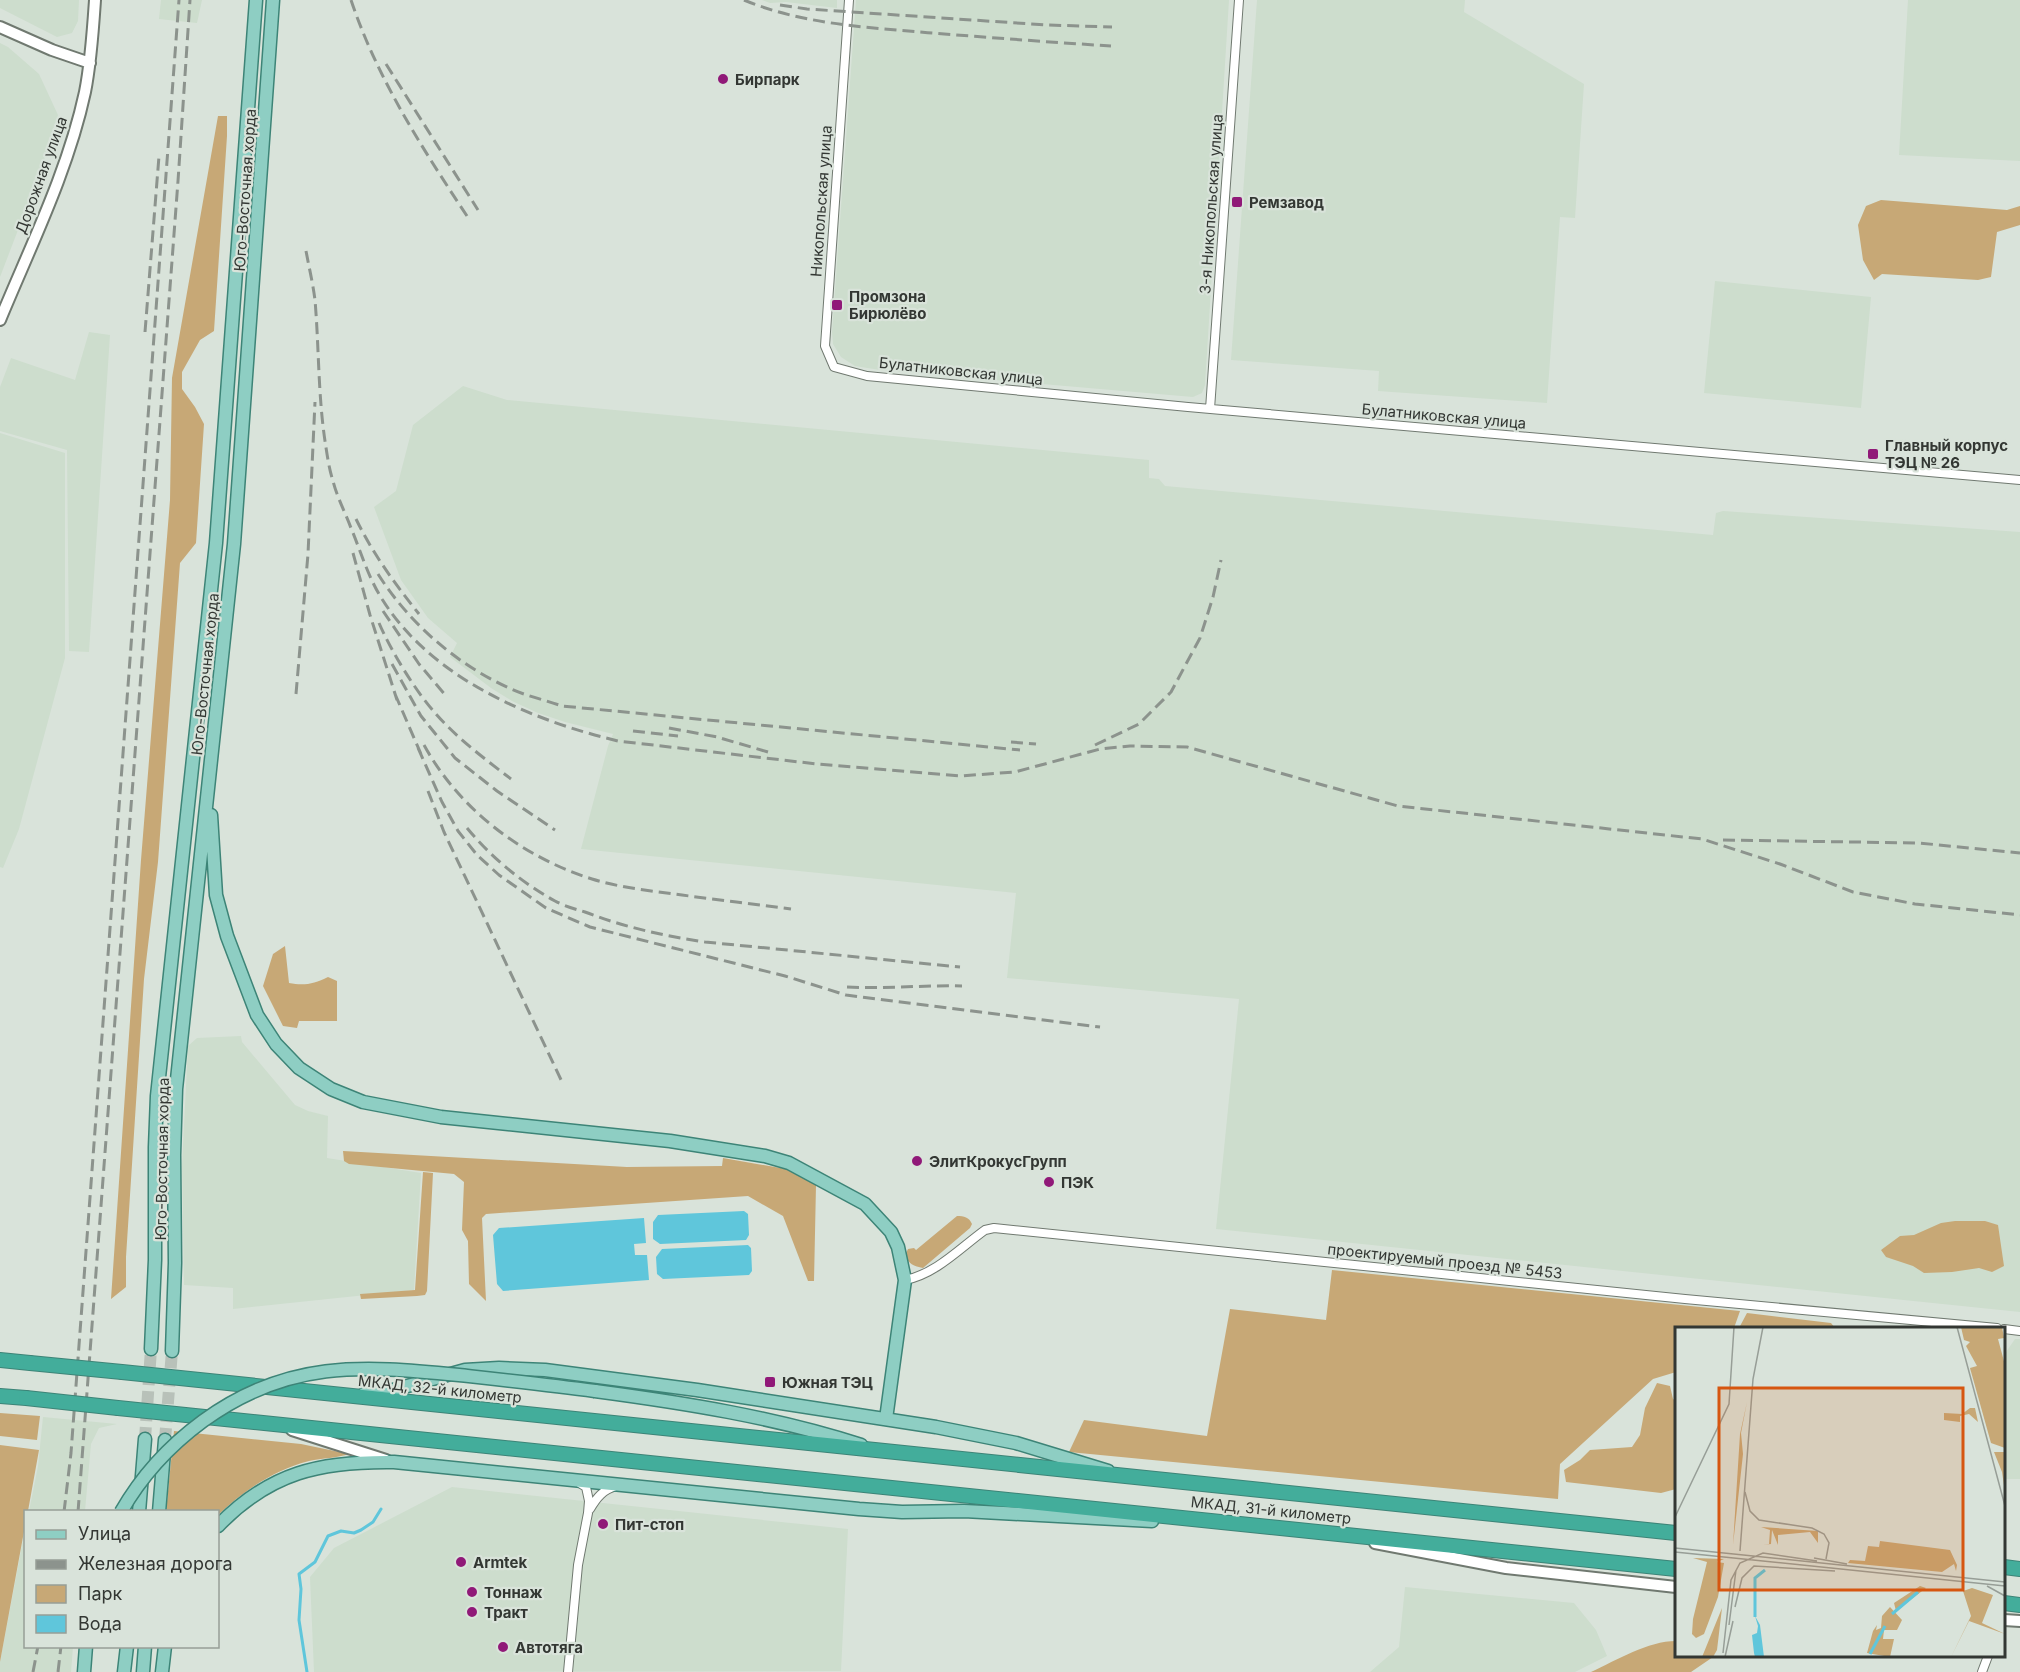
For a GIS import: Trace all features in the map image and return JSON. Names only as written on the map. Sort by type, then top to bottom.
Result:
[{"type":"highway","name":"МКАД, 32-й километр","points":[[0,1360],[877,1450]]},
{"type":"highway","points":[[0,1396],[266,1422]]},
{"type":"highway","name":"МКАД, 31-й километр","points":[[266,1422],[1675,1569]]},
{"type":"highway","name":"МКАД, 31-й километр","points":[[877,1450],[1675,1533]]},
{"type":"highway","points":[[2005,1567],[2020,1569]]},
{"type":"highway","points":[[2005,1603],[2020,1605]]},
{"type":"main road","name":"Дорожная улица","points":[[0,320],[61,175],[76,128],[90,63],[95,0]]},
{"type":"main road","name":"Юго-Восточная хорда","points":[[151,1349],[155,1260],[157,1096],[216,543],[256,0]]},
{"type":"main road","name":"Юго-Восточная хорда","points":[[172,1350],[176,1089],[234,544],[273,0]]},
{"type":"main road","points":[[0,27],[52,50],[90,63]]},
{"type":"main road","points":[[209,769],[216,895],[227,936],[257,1015],[276,1044],[299,1068],[331,1089],[363,1102],[441,1117],[670,1141],[765,1156],[789,1164],[865,1204],[891,1233],[898,1247],[905,1280],[886,1419]]},
{"type":"main road","points":[[342,1396],[393,1390],[465,1370],[520,1368],[697,1390],[886,1419],[1016,1443],[1129,1477]]},
{"type":"main road","points":[[122,1510],[152,1466],[180,1438],[226,1405],[286,1378],[337,1370],[387,1369],[595,1390],[771,1420],[829,1434],[877,1450]]},
{"type":"main road","points":[[266,1422],[394,1462]]},
{"type":"main road","points":[[139,1510],[145,1439]]},
{"type":"main road","points":[[159,1510],[165,1440]]},
{"type":"main road","points":[[219,1525],[242,1504],[287,1478],[329,1465],[394,1462],[859,1509],[902,1512],[976,1512],[1266,1526]]},
{"type":"main road","points":[[1328,1533],[1506,1568],[1675,1587]]},
{"type":"main road","points":[[2005,1620],[2020,1622]]},
{"type":"main road","points":[[84,1672],[86,1648]]},
{"type":"main road","points":[[124,1672],[127,1648]]},
{"type":"main road","points":[[142,1672],[145,1648]]},
{"type":"main road","points":[[162,1672],[165,1648]]},
{"type":"street","name":"Никопольская улица","points":[[849,0],[825,346],[834,368],[867,376]]},
{"type":"street","name":"3-я Никопольская улица","points":[[1210,409],[1239,0]]},
{"type":"street","name":"Булатниковская улица","points":[[867,376],[1210,409],[2020,480]]},
{"type":"street","name":"проектируемый проезд № 5453","points":[[905,1280],[929,1272],[985,1230],[994,1228],[1976,1327]]},
{"type":"street","points":[[2005,1329],[2020,1330]]},
{"type":"street","points":[[568,1672],[578,1565],[588,1513],[587,1490],[578,1481]]},
{"type":"street","points":[[588,1513],[596,1498],[604,1491],[619,1485]]},
{"type":"street","points":[[2005,1628],[2020,1622]]},
{"type":"street","points":[[1982,1672],[1988,1657]]},
{"type":"shaded area","points":[[0,0],[79,0],[78,21],[72,33],[57,37],[0,8]]},
{"type":"shaded area","points":[[161,0],[202,0],[197,23],[159,19]]},
{"type":"shaded area","points":[[762,0],[837,0],[837,8],[786,2],[770,3]]},
{"type":"shaded area","points":[[856,0],[1229,0],[1205,385],[1202,393],[1193,397],[880,370],[855,366],[841,357],[833,344],[832,332]]},
{"type":"shaded area","points":[[1257,0],[1465,0],[1464,12],[1584,84],[1575,218],[1560,217],[1547,403],[1378,391],[1379,371],[1231,360]]},
{"type":"shaded area","points":[[1908,0],[2020,0],[2020,161],[1899,155]]},
{"type":"shaded area","points":[[0,43],[8,47],[39,74],[58,115],[41,170],[0,277]]},
{"type":"shaded area","points":[[1715,281],[1871,297],[1861,408],[1704,393]]},
{"type":"shaded area","points":[[89,332],[110,335],[89,652],[69,651],[67,450],[0,431],[0,387],[11,358],[75,380]]},
{"type":"shaded area","points":[[463,386],[507,400],[1149,460],[1149,478],[1159,479],[1165,486],[1713,535],[1716,513],[1723,511],[2020,532],[2020,1312],[1216,1229],[1239,999],[1007,978],[1016,893],[581,849],[613,734],[565,722],[512,701],[450,657],[457,643],[428,618],[401,580],[374,507],[396,491],[413,425]]},
{"type":"shaded area","points":[[0,433],[65,453],[65,658],[19,829],[3,868],[0,867]]},
{"type":"shaded area","points":[[241,1036],[242,1042],[295,1105],[328,1116],[327,1158],[421,1173],[414,1290],[233,1309],[233,1288],[184,1285],[182,1165],[188,1046],[197,1038]]},
{"type":"shaded area","points":[[2015,1339],[2020,1339],[2020,1479],[2005,1479],[2005,1354]]},
{"type":"shaded area","points":[[43,1417],[117,1424],[99,1428],[91,1444],[85,1510],[29,1510],[38,1466]]},
{"type":"shaded area","points":[[452,1487],[848,1529],[841,1671],[314,1672],[310,1577],[334,1548]]},
{"type":"shaded area","points":[[24,1534],[24,1648],[73,1648],[71,1672],[0,1672]]},
{"type":"shaded area","points":[[1405,1587],[1574,1603],[1596,1630],[1607,1656],[1575,1672],[1370,1672],[1399,1647]]},
{"type":"green space","points":[[218,116],[227,116],[227,136],[214,331],[200,340],[182,372],[182,389],[204,424],[196,543],[180,563],[158,862],[144,979],[126,1287],[111,1299],[141,860],[170,500],[172,378]]},
{"type":"green space","points":[[1881,200],[2007,210],[2020,206],[2020,225],[1997,232],[1991,277],[1978,280],[1882,274],[1874,280],[1863,260],[1858,225],[1866,206]]},
{"type":"green space","points":[[285,946],[289,983],[309,984],[328,977],[337,981],[337,1021],[299,1021],[297,1028],[283,1026],[263,986],[273,954]]},
{"type":"green space","points":[[343,1151],[627,1167],[722,1166],[723,1158],[786,1169],[816,1185],[814,1281],[808,1281],[783,1216],[748,1196],[486,1214],[482,1218],[486,1301],[469,1284],[468,1241],[462,1230],[464,1182],[454,1174],[349,1164],[344,1161]]},
{"type":"green space","points":[[423,1172],[433,1173],[427,1291],[425,1295],[417,1296],[361,1299],[360,1294],[415,1290]]},
{"type":"green space","points":[[957,1216],[969,1220],[972,1224],[970,1228],[923,1268],[910,1263],[905,1255],[908,1249],[916,1250]]},
{"type":"green space","points":[[1985,1221],[1998,1225],[2004,1266],[1992,1272],[1979,1268],[1924,1273],[1913,1266],[1886,1257],[1881,1250],[1900,1236],[1914,1235],[1941,1223]]},
{"type":"green space","points":[[1332,1270],[1740,1311],[1734,1327],[1675,1327],[1675,1372],[1653,1379],[1560,1464],[1558,1499],[1069,1452],[1084,1420],[1207,1436],[1230,1309],[1326,1320]]},
{"type":"green space","points":[[1747,1313],[1831,1323],[1834,1327],[1740,1327]]},
{"type":"green space","points":[[1657,1383],[1670,1386],[1675,1400],[1675,1489],[1661,1493],[1566,1482],[1564,1470],[1580,1460],[1590,1450],[1632,1447],[1640,1435],[1645,1408]]},
{"type":"green space","points":[[0,1413],[40,1416],[37,1440],[0,1436]]},
{"type":"green space","points":[[174,1431],[301,1444],[349,1454],[309,1461],[271,1476],[219,1514],[219,1510],[166,1510]]},
{"type":"green space","points":[[0,1445],[39,1450],[28,1510],[24,1510],[24,1531],[0,1662]]},
{"type":"green space","points":[[1675,1641],[1675,1657],[1713,1657],[1691,1672],[1591,1672],[1644,1648]]},
{"type":"water","points":[[744,1211],[748,1214],[749,1235],[746,1240],[660,1244],[653,1239],[653,1222],[658,1215]]},
{"type":"water","points":[[644,1218],[646,1243],[634,1244],[635,1255],[647,1255],[649,1280],[503,1291],[497,1284],[493,1235],[499,1228]]},
{"type":"water","points":[[748,1245],[751,1248],[752,1271],[749,1275],[663,1279],[657,1274],[656,1257],[662,1249]]},
{"type":"waterway","points":[[307,1672],[299,1620],[301,1589],[299,1574],[315,1562],[328,1536],[341,1531],[354,1533],[361,1530],[373,1522],[381,1509]]},
{"type":"tunnel","points":[[145,1439],[151,1349]]},
{"type":"tunnel","points":[[165,1440],[172,1351]]},
{"type":"railway","points":[[64,1510],[71,1453],[179,0]]},
{"type":"railway","points":[[78,1510],[190,0]]},
{"type":"railway","points":[[351,0],[387,85],[417,138],[467,216]]},
{"type":"railway","points":[[744,0],[786,14],[852,26],[1111,46]]},
{"type":"railway","points":[[780,5],[807,9],[1047,25],[1112,27]]},
{"type":"railway","points":[[386,64],[478,210]]},
{"type":"railway","points":[[145,332],[159,156]]},
{"type":"railway","points":[[306,251],[315,300],[321,406],[329,466],[339,499],[377,591],[403,627],[428,652],[456,674],[518,708],[551,721],[618,741],[817,764],[960,776],[1015,772],[1100,749],[1130,746],[1187,747],[1398,806],[1702,839],[1780,864],[1853,892],[1915,904],[2020,915]]},
{"type":"railway","points":[[296,694],[308,554],[315,402]]},
{"type":"railway","points":[[356,519],[385,568],[419,614]]},
{"type":"railway","points":[[353,553],[397,700]]},
{"type":"railway","points":[[1095,745],[1139,724],[1171,692],[1200,638],[1213,597],[1221,560]]},
{"type":"railway","points":[[378,574],[404,609],[452,654],[509,688],[562,706],[1020,750]]},
{"type":"railway","points":[[383,611],[419,664],[447,697]]},
{"type":"railway","points":[[379,623],[404,671],[428,705],[463,740],[511,779]]},
{"type":"railway","points":[[392,664],[421,716],[455,758],[497,791],[555,830]]},
{"type":"railway","points":[[395,694],[421,754]]},
{"type":"railway","points":[[669,728],[717,737],[768,752]]},
{"type":"railway","points":[[633,731],[678,736]]},
{"type":"railway","points":[[1011,742],[1036,744]]},
{"type":"railway","points":[[424,745],[438,768],[474,810],[517,844],[566,870],[625,887],[791,909]]},
{"type":"railway","points":[[418,748],[442,802],[458,831],[477,855],[499,875],[546,908],[590,927],[785,976],[846,995],[1100,1027]]},
{"type":"railway","points":[[428,791],[444,832],[563,1084]]},
{"type":"railway","points":[[467,828],[508,869],[543,894],[566,906],[629,927],[705,942],[960,967]]},
{"type":"railway","points":[[1723,840],[1919,843],[2020,853]]},
{"type":"railway","points":[[847,987],[962,986]]},
{"type":"railway","points":[[33,1672],[38,1648]]},
{"type":"railway","points":[[58,1672],[61,1648]]},
{"type":"place","name":"Бирпарк","points":[[723,79]]},
{"type":"place","name":"Ремзавод","points":[[1237,202]]},
{"type":"place","name":"Промзона Бирюлёво","points":[[837,305]]},
{"type":"place","name":"Главный корпус ТЭЦ № 26","points":[[1873,454]]},
{"type":"place","name":"ЭлитКрокусГрупп","points":[[917,1161]]},
{"type":"place","name":"ПЭК","points":[[1049,1182]]},
{"type":"place","name":"Южная ТЭЦ","points":[[770,1382]]},
{"type":"place","name":"Пит-стоп","points":[[603,1524]]},
{"type":"place","name":"Armtek","points":[[461,1562]]},
{"type":"place","name":"Тоннаж","points":[[472,1592]]},
{"type":"place","name":"Тракт","points":[[472,1612]]},
{"type":"place","name":"Автотяга","points":[[503,1647]]}]
